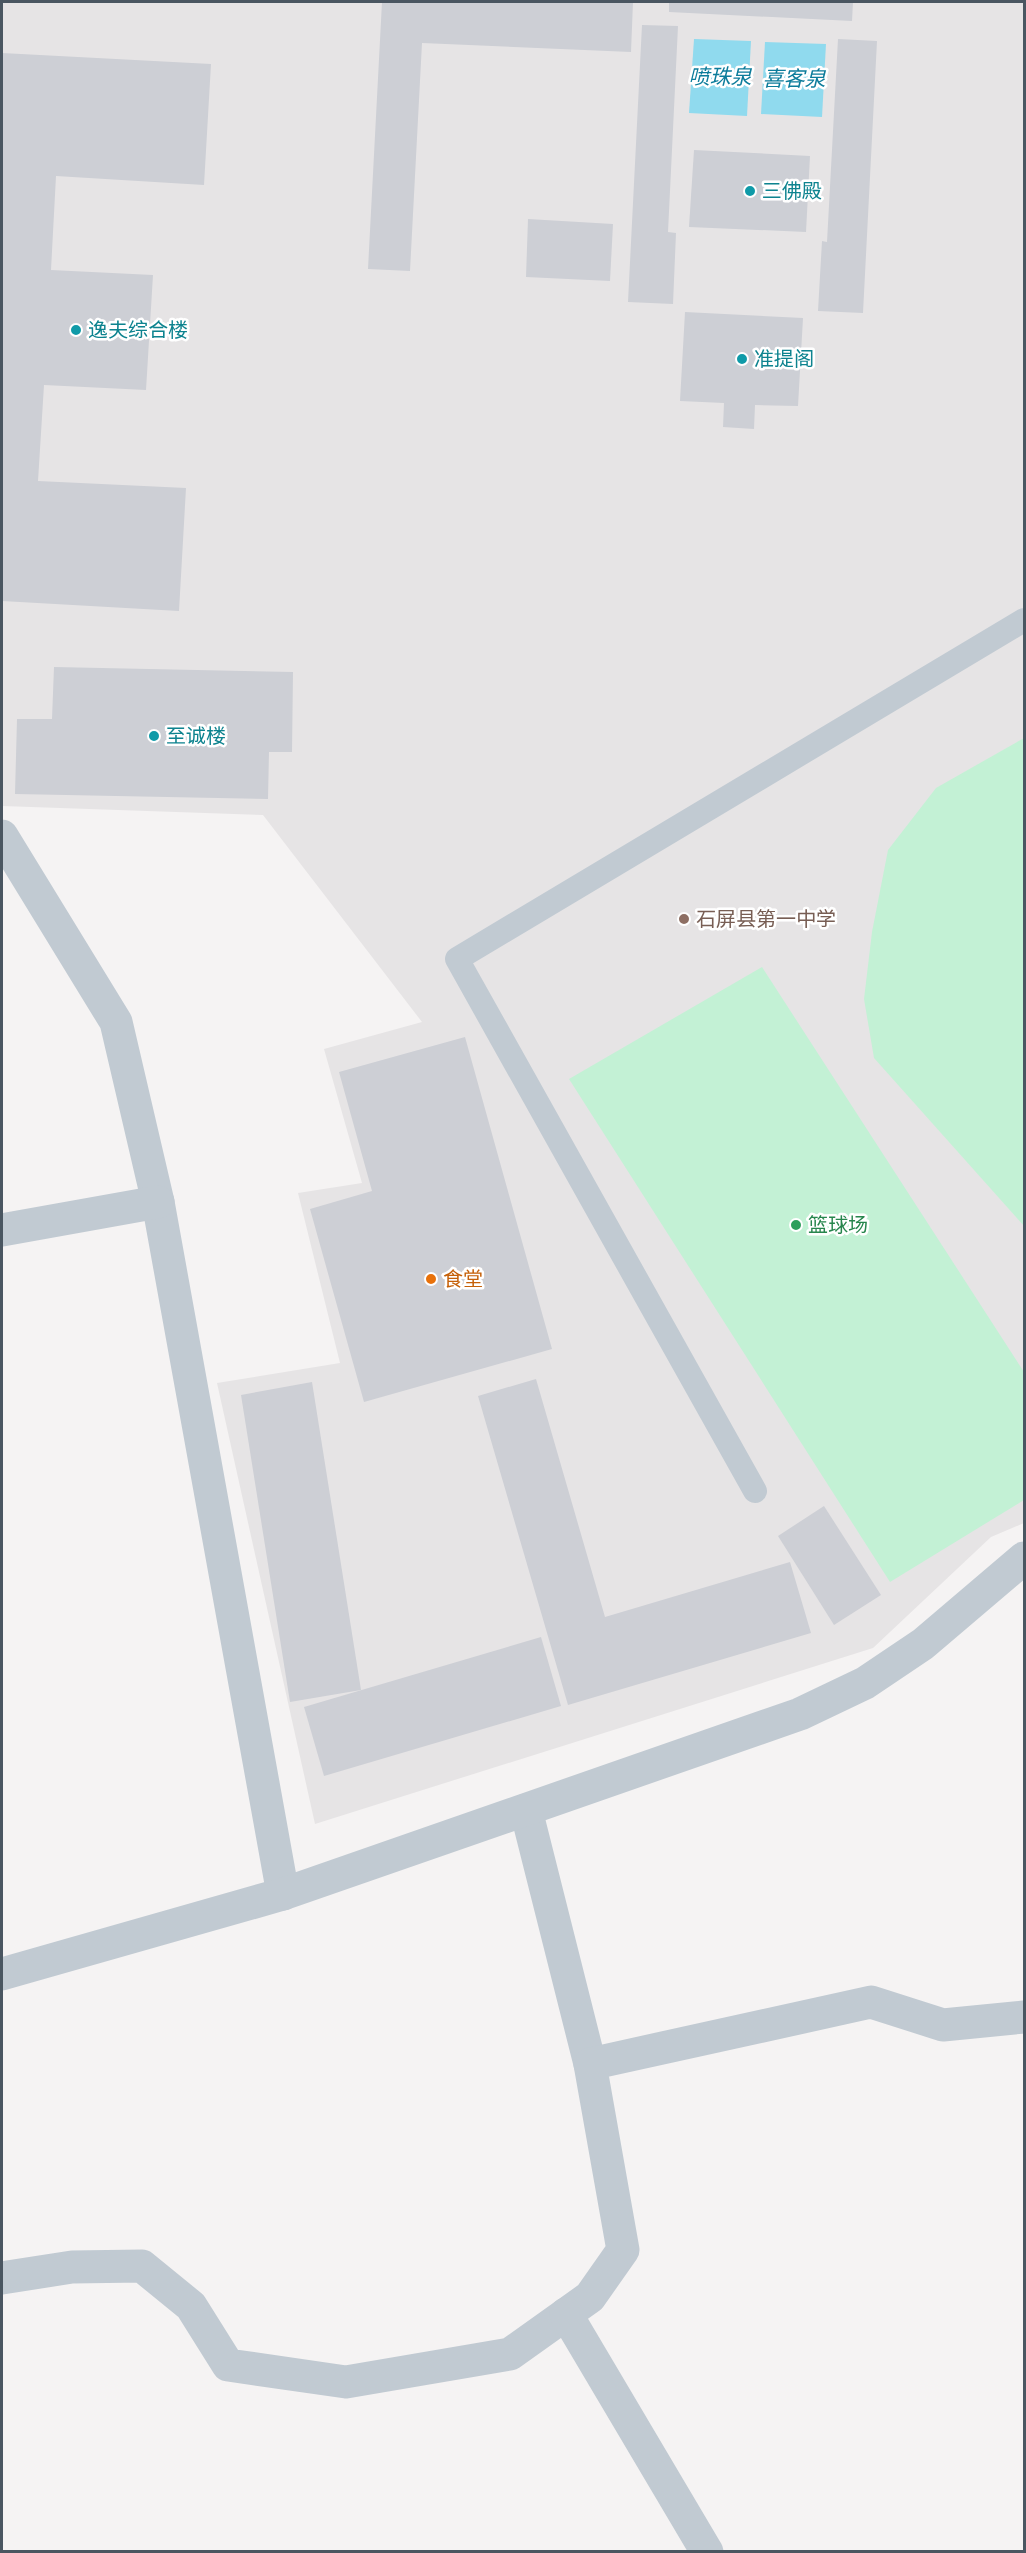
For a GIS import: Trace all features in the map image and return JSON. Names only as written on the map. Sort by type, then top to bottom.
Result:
[{"type":"street","points":[[2,836],[116,1022],[158,1202],[284,1894]]},
{"type":"street","points":[[2,1230],[158,1202]]},
{"type":"street","points":[[2,1974],[284,1894],[801,1714],[856,1687],[923,1644],[1024,1558]]},
{"type":"street","points":[[2,2278],[72,2267],[141,2266],[191,2306],[228,2365],[346,2382],[510,2354],[590,2297],[623,2250],[590,2064],[526,1810]]},
{"type":"street","points":[[590,2064],[871,2002],[943,2025],[1024,2018]]},
{"type":"street","points":[[566,2314],[707,2552]]},
{"type":"lane","points":[[755,1491],[457,959],[1024,620]]},
{"type":"shaded area","name":"石屏县第一中学","points":[[2,2],[1024,2],[1024,1523],[991,1537],[873,1648],[315,1824],[217,1383],[340,1363],[298,1193],[362,1183],[324,1049],[422,1022],[263,815],[2,806]]},
{"type":"green space","points":[[1024,738],[1024,1226],[874,1058],[864,999],[872,932],[888,850],[936,788]]},
{"type":"green space","name":"篮球场","points":[[762,967],[1024,1372],[1024,1500],[890,1582],[569,1079]]},
{"type":"water","name":"喷珠泉","points":[[694,39],[751,41],[747,116],[689,113]]},
{"type":"water","name":"喜客泉","points":[[765,42],[826,44],[822,117],[761,114]]},
{"type":"building","points":[[382,2],[633,2],[631,52],[422,43],[410,271],[368,269]]},
{"type":"building","points":[[669,2],[853,2],[852,21],[669,12]]},
{"type":"building","points":[[642,25],[678,26],[668,232],[676,233],[673,304],[628,302]]},
{"type":"building","points":[[838,39],[877,41],[863,313],[818,311],[822,241],[827,242]]},
{"type":"building","name":"逸夫综合楼","points":[[2,53],[211,64],[204,185],[56,176],[51,270],[153,275],[146,390],[44,385],[38,481],[186,488],[179,611],[2,601]]},
{"type":"building","name":"三佛殿","points":[[694,150],[810,156],[806,232],[689,227]]},
{"type":"building","points":[[528,219],[613,224],[610,281],[526,277]]},
{"type":"building","name":"准提阁","points":[[685,312],[803,318],[798,406],[755,405],[754,429],[723,427],[724,403],[680,401]]},
{"type":"building","name":"至诚楼","points":[[54,667],[293,672],[292,752],[269,752],[268,799],[15,794],[17,719],[52,719]]},
{"type":"building","name":"食堂","points":[[465,1037],[552,1349],[364,1402],[310,1209],[372,1191],[339,1072]]},
{"type":"building","points":[[536,1379],[605,1617],[790,1562],[811,1633],[568,1705],[478,1396]]},
{"type":"building","points":[[312,1382],[361,1690],[290,1702],[241,1395]]},
{"type":"building","points":[[824,1506],[881,1595],[834,1625],[778,1536]]},
{"type":"building","points":[[541,1637],[561,1706],[324,1776],[304,1707]]},
{"type":"place","name":"三佛殿","points":[[750,191]]},
{"type":"place","name":"逸夫综合楼","points":[[76,330]]},
{"type":"place","name":"准提阁","points":[[742,359]]},
{"type":"place","name":"至诚楼","points":[[154,736]]},
{"type":"place","name":"石屏县第一中学","points":[[684,919]]},
{"type":"place","name":"篮球场","points":[[796,1225]]},
{"type":"place","name":"食堂","points":[[431,1279]]}]
